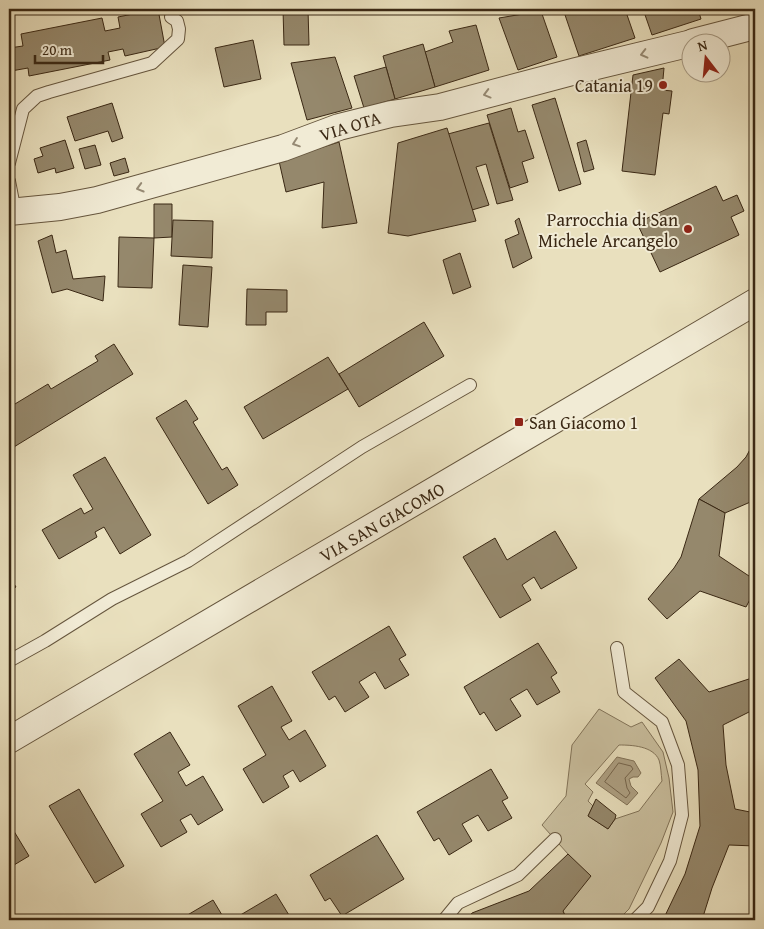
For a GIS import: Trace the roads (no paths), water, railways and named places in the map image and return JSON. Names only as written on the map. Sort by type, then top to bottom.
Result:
[{"type":"street","name":"VIA OTA","points":[[732,32],[755,26]]},
{"type":"street","name":"VIA OTA","points":[[12,212],[60,207],[97,200],[283,148],[339,127],[391,114],[440,107],[682,45]]},
{"type":"street","name":"VIA SAN GIACOMO","points":[[9,740],[755,302]]},
{"type":"lane","points":[[9,163],[23,109],[30,102],[37,96],[49,92],[152,63],[178,39],[179,29],[177,20],[171,17]]},
{"type":"lane","points":[[9,181],[12,212]]},
{"type":"lane","points":[[9,661],[112,599],[188,561],[362,447],[470,385]]},
{"type":"lane","points":[[617,648],[624,692],[662,722],[678,765],[682,815],[670,861],[648,907],[635,920]]},
{"type":"lane","points":[[444,920],[458,903],[518,875],[555,839]]},
{"type":"water","points":[[617,757],[634,761],[641,773],[638,777],[629,779],[631,786],[638,793],[627,805],[596,783]]},
{"type":"place","name":"Catania 19","points":[[663,85]]},
{"type":"place","name":"Parrocchia di San Michele Arcangelo","points":[[688,229]]},
{"type":"place","name":"San Giacomo 1","points":[[519,422]]}]
